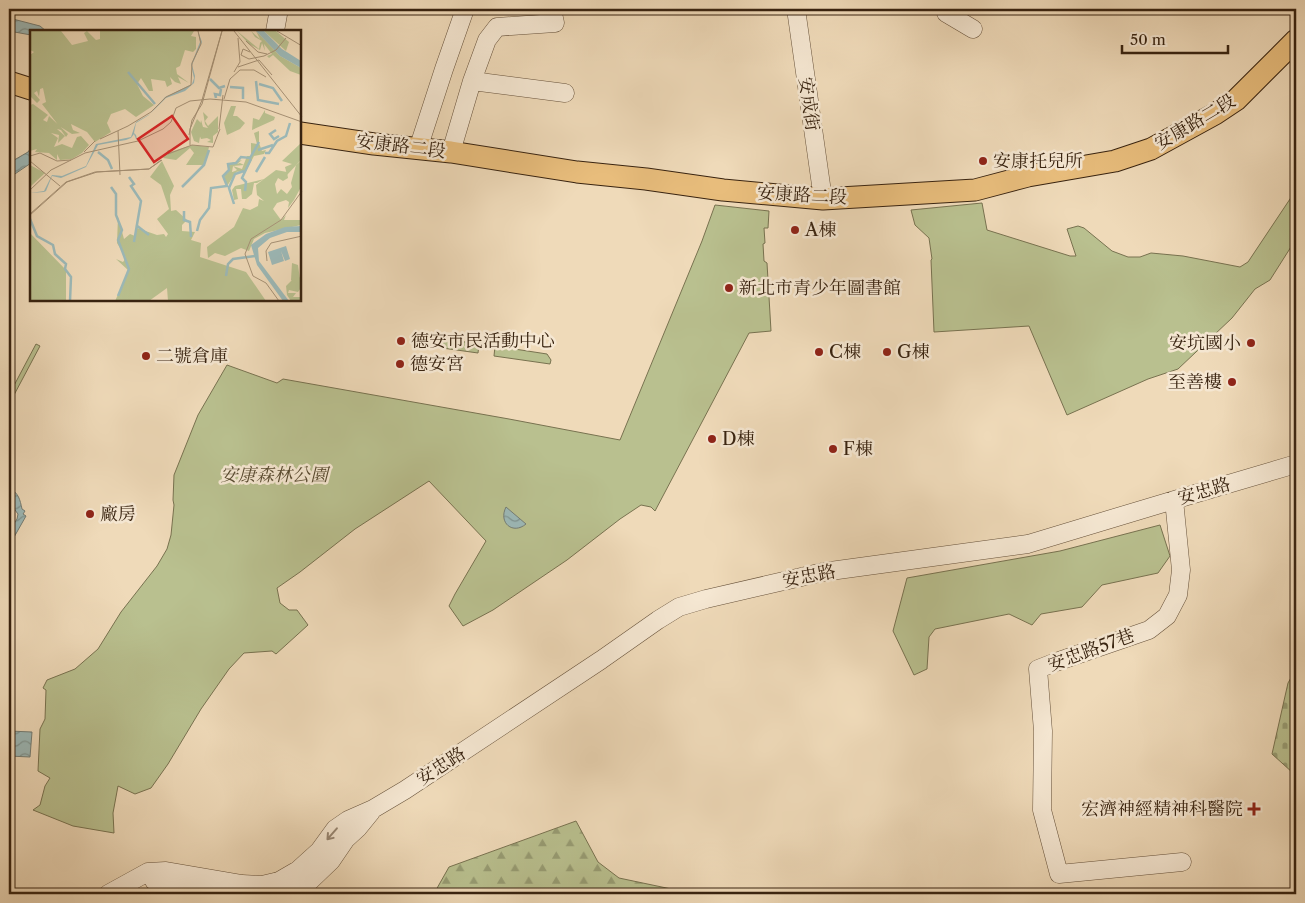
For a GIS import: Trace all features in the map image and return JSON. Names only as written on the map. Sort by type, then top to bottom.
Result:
[{"type":"main road","name":"安康路二段","points":[[301,133],[451,152],[577,172],[823,200],[975,190],[1028,176],[1115,160],[1151,149],[1215,114],[1236,100],[1296,40]]},
{"type":"main road","points":[[9,82],[30,89]]},
{"type":"street","points":[[275,30],[279,9]]},
{"type":"street","points":[[418,149],[465,9]]},
{"type":"street","name":"安成街","points":[[796,9],[823,200]]},
{"type":"street","points":[[945,9],[946,13],[973,29]]},
{"type":"street","points":[[451,152],[472,81],[487,40],[497,27],[554,16]]},
{"type":"street","points":[[472,81],[565,92]]},
{"type":"street","name":"安忠路","points":[[108,894],[148,872],[166,871],[242,884],[262,885],[279,881],[305,864],[319,851],[335,829],[348,820],[373,809],[405,790],[679,607],[823,572],[1028,544],[1296,464]]},
{"type":"street","name":"安忠路57巷","points":[[1174,500],[1180,570],[1178,595],[1166,616],[1149,630],[1038,669],[1043,731],[1042,810],[1059,874],[1182,862]]},
{"type":"street","name":"安忠路","points":[[287,894],[309,882],[331,861],[346,839],[358,828],[373,809]]},
{"type":"street","name":"安忠路","points":[[126,884],[151,881],[166,882],[222,894]]},
{"type":"green space","points":[[1296,190],[1296,239],[1270,280],[1255,289],[1232,318],[1178,369],[1148,379],[1067,415],[1029,326],[934,332],[932,259],[929,238],[915,225],[911,210],[982,203],[987,230],[1070,256],[1076,256],[1067,229],[1078,226],[1084,228],[1112,251],[1128,257],[1140,257],[1151,253],[1183,256],[1240,267],[1248,262]]},
{"type":"green space","name":"安康森林公園","points":[[715,205],[769,211],[768,228],[764,228],[765,243],[763,244],[764,261],[767,263],[771,331],[749,333],[655,511],[651,507],[641,505],[567,560],[493,610],[463,626],[449,606],[486,541],[429,481],[355,529],[277,588],[280,603],[289,610],[297,610],[308,625],[276,654],[272,651],[244,653],[229,669],[201,709],[168,764],[151,788],[135,794],[118,786],[113,813],[114,833],[73,826],[33,810],[40,805],[45,786],[50,778],[38,771],[40,729],[45,719],[46,690],[43,688],[47,680],[75,669],[98,649],[121,612],[157,566],[167,549],[171,535],[174,505],[174,475],[198,415],[227,365],[277,383],[283,379],[620,440]]},
{"type":"green space","points":[[423,336],[479,344],[478,353],[421,345]]},
{"type":"green space","points":[[36,344],[40,346],[14,395],[10,393]]},
{"type":"green space","points":[[495,346],[547,354],[551,360],[550,364],[494,356]]},
{"type":"green space","points":[[1160,525],[1170,556],[1158,573],[1102,585],[1082,607],[1041,614],[1032,625],[1009,614],[935,629],[929,637],[927,669],[914,675],[893,631],[907,578],[1060,551]]},
{"type":"green space","points":[[1296,669],[1296,779],[1293,773],[1272,754],[1288,683]]},
{"type":"green space","points":[[576,821],[598,862],[619,878],[695,894],[618,894],[566,890],[510,890],[510,894],[415,894],[436,890],[449,867]]},
{"type":"water","points":[[9,18],[40,26],[45,30],[30,30],[30,35],[9,31]]},
{"type":"water","points":[[30,149],[30,164],[9,178],[9,163]]},
{"type":"water","points":[[9,488],[17,494],[22,509],[25,511],[23,514],[26,516],[9,546],[9,531],[18,514],[9,502]]},
{"type":"water","points":[[506,507],[526,524],[516,528],[508,526],[504,518]]},
{"type":"water","points":[[9,731],[32,732],[30,757],[9,756]]},
{"type":"place","name":"安康托兒所","points":[[983,161]]},
{"type":"place","name":"A棟","points":[[795,230]]},
{"type":"place","name":"新北市青少年圖書館","points":[[729,288]]},
{"type":"place","name":"德安市民活動中心","points":[[401,341]]},
{"type":"place","name":"安坑國小","points":[[1251,343]]},
{"type":"place","name":"C棟","points":[[819,352]]},
{"type":"place","name":"G棟","points":[[887,352]]},
{"type":"place","name":"二號倉庫","points":[[146,356]]},
{"type":"place","name":"德安宮","points":[[400,364]]},
{"type":"place","name":"至善樓","points":[[1232,382]]},
{"type":"place","name":"D棟","points":[[712,439]]},
{"type":"place","name":"F棟","points":[[833,449]]},
{"type":"place","name":"廠房","points":[[90,514]]},
{"type":"place","name":"宏濟神經精神科醫院","points":[[1254,809]]}]
